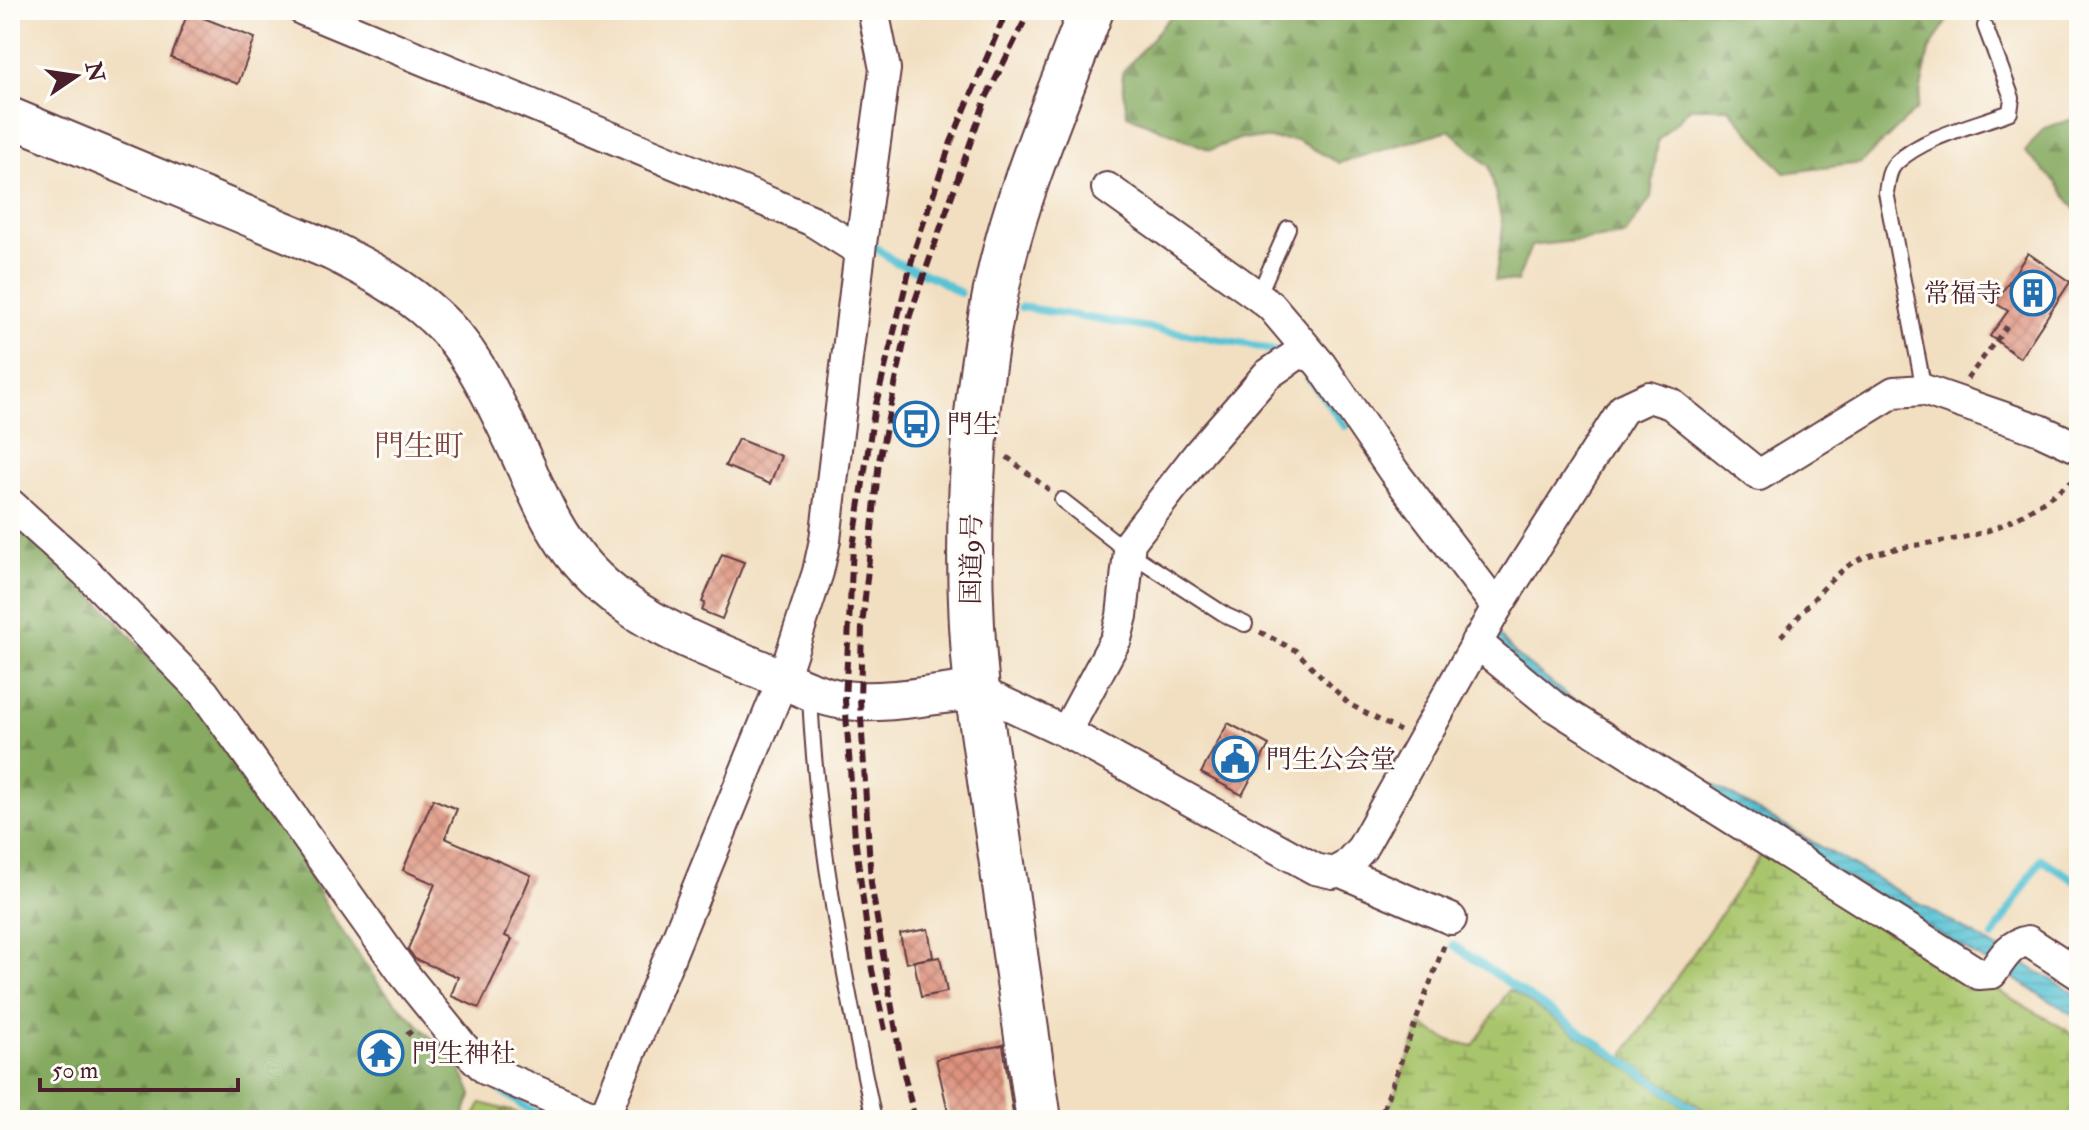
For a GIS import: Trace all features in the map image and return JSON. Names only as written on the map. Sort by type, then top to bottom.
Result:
[{"type":"highway","name":"国道9号","points":[[1039,1120],[977,690],[970,620],[969,552],[982,381],[1001,266],[1019,206],[1091,10]]},
{"type":"street","points":[[303,10],[862,239]]},
{"type":"street","points":[[10,504],[85,571],[204,693],[404,974],[463,1047],[487,1070],[603,1120],[796,684],[825,540],[885,69],[873,10]]},
{"type":"street","points":[[10,117],[332,251],[414,299],[436,317],[468,357],[489,391],[552,520],[571,551],[615,596],[674,634],[830,697],[860,700],[977,690],[1066,732],[1327,873],[1339,871],[1362,848],[1486,626],[1623,409],[1649,397],[1671,404],[1759,475],[1894,392],[1937,395],[2040,430],[2079,448]]},
{"type":"street","points":[[1107,188],[1271,306],[1314,357],[1425,515],[1486,626],[1552,705],[1979,974],[1992,973],[2017,943],[2028,941],[2079,974]]},
{"type":"street","points":[[1066,732],[1116,639],[1130,542],[1200,452],[1267,375],[1299,353],[1314,357]]},
{"type":"street","points":[[1339,871],[1451,919]]},
{"type":"lane","points":[[1937,395],[1886,192],[1894,164],[1927,143],[2010,112],[2012,98],[1985,26]]},
{"type":"lane","points":[[1258,296],[1288,228]]},
{"type":"lane","points":[[1062,500],[1127,551],[1227,616],[1245,624]]},
{"type":"lane","points":[[796,684],[812,742],[836,920],[874,1120]]},
{"type":"path","points":[[1937,395],[2008,325]]},
{"type":"path","points":[[1006,456],[1062,500]]},
{"type":"path","points":[[1781,636],[1855,561],[1967,537],[2003,526],[2079,477]]},
{"type":"path","points":[[1245,624],[1295,650],[1349,704],[1421,742]]},
{"type":"path","points":[[1379,1120],[1451,928],[1451,919]]},
{"type":"green space","points":[[1176,10],[1953,10],[1929,51],[1917,109],[1861,163],[1784,173],[1729,108],[1690,108],[1658,140],[1651,198],[1625,235],[1531,246],[1517,282],[1495,280],[1503,227],[1489,166],[1449,130],[1339,163],[1297,140],[1242,138],[1210,150],[1127,115],[1122,73]]},
{"type":"green space","points":[[2079,117],[2079,215],[2056,182],[2025,152],[2044,128]]},
{"type":"green space","points":[[10,515],[113,616],[208,723],[287,835],[329,912],[380,986],[459,1066],[472,1094],[462,1120],[10,1120]]},
{"type":"green space","points":[[1776,853],[1984,983],[2065,1029],[2079,1041],[2079,1120],[1720,1120],[1626,1059],[1625,1053],[1760,856]]},
{"type":"green space","points":[[1509,990],[1704,1120],[1385,1120],[1421,1025],[1448,1040],[1473,1046]]},
{"type":"green space","points":[[481,1103],[533,1117],[539,1120],[473,1120]]},
{"type":"water","points":[[1493,628],[1516,655],[1570,698],[1703,779],[2075,993],[2079,997],[2079,1018],[1566,708],[1486,639]]},
{"type":"building","points":[[188,12],[255,38],[238,84],[171,58]]},
{"type":"building","name":"常福寺","points":[[2028,253],[2070,282],[2020,358],[1990,336],[2008,311],[1995,303]]},
{"type":"building","points":[[738,439],[781,456],[770,484],[725,466]]},
{"type":"building","points":[[722,554],[744,562],[722,619],[702,611],[705,603],[702,602]]},
{"type":"building","name":"門生公会堂","points":[[1228,723],[1269,745],[1242,795],[1201,773]]},
{"type":"building","points":[[433,799],[457,809],[445,838],[531,875],[505,936],[512,939],[479,1008],[451,996],[458,977],[415,959],[408,949],[435,884],[403,870]]},
{"type":"building","points":[[928,929],[933,957],[906,963],[900,934]]},
{"type":"building","points":[[940,957],[947,992],[921,997],[914,961]]},
{"type":"building","points":[[1003,1045],[1014,1120],[950,1120],[936,1059]]},
{"type":"waterway","points":[[869,243],[895,262],[937,279],[960,293]]},
{"type":"waterway","points":[[1021,307],[1247,344],[1277,352]]},
{"type":"waterway","points":[[1307,375],[1345,426]]},
{"type":"waterway","points":[[1993,937],[2041,859],[2079,883]]},
{"type":"waterway","points":[[1453,945],[1710,1120]]},
{"type":"waterway","points":[[500,1090],[530,1110],[553,1120]]},
{"type":"railway","points":[[885,1030],[872,970],[855,837],[845,700],[853,547],[874,412],[915,248],[951,142],[1007,10]]},
{"type":"railway","points":[[915,1120],[901,1061],[871,883],[860,700],[862,627],[879,461],[910,315],[986,98],[1030,10]]},
{"type":"place","name":"常福寺","points":[[2033,293]]},
{"type":"place","name":"門生","points":[[916,424]]},
{"type":"place","name":"門生公会堂","points":[[1235,759]]},
{"type":"place","name":"門生神社","points":[[381,1053]]},
{"type":"district","name":"門生町","points":[[419,446]]}]
